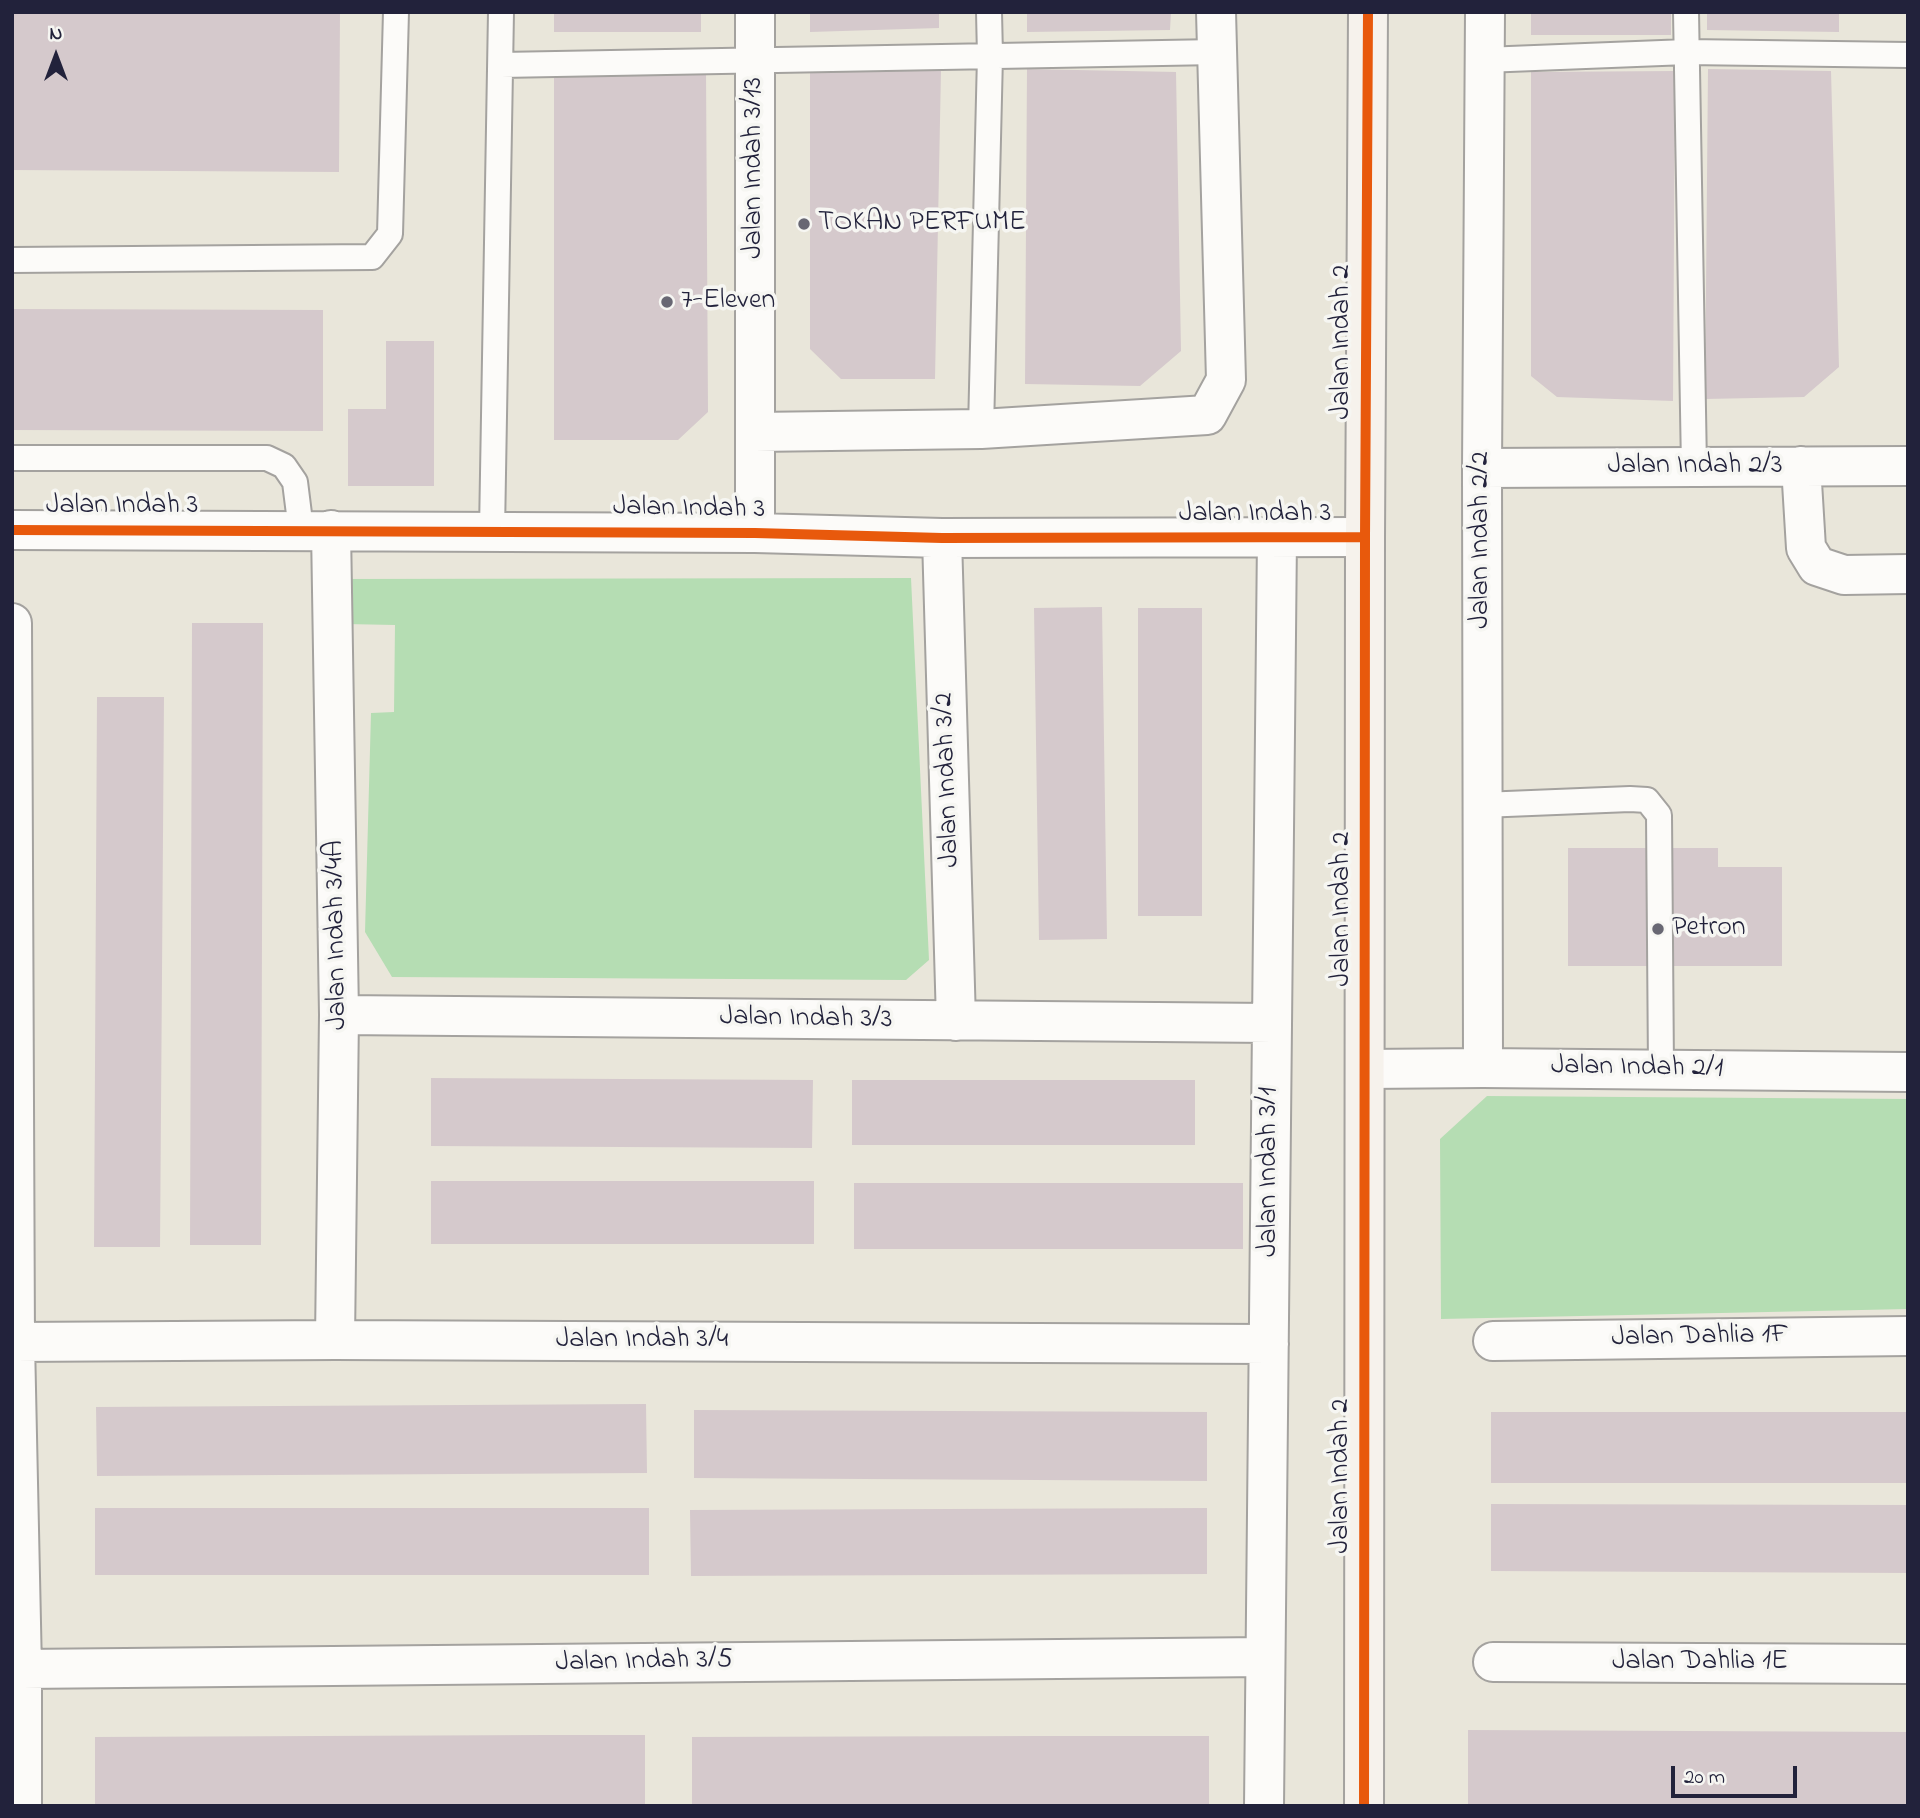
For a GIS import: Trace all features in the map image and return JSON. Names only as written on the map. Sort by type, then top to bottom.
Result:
[{"type":"street","name":"Jalan Indah 3/13","points":[[755,12],[755,533]]},
{"type":"street","points":[[755,432],[981,429],[1207,415],[1226,380],[1216,12]]},
{"type":"street","name":"Jalan Indah 2","points":[[1364,1806],[1368,12]]},
{"type":"street","name":"Jalan Indah 2/2","points":[[1483,1068],[1482,468],[1485,12]]},
{"type":"street","points":[[1801,466],[1806,548],[1817,566],[1844,575],[1908,574]]},
{"type":"street","name":"Jalan Indah 2/3","points":[[1482,468],[1908,466]]},
{"type":"street","name":"Jalan Indah 3","points":[[12,530],[755,533],[942,538],[1365,537]]},
{"type":"street","name":"Jalan Indah 3/4A","points":[[316,530],[340,1015],[335,1340]]},
{"type":"street","name":"Jalan Indah 3/1","points":[[1264,1806],[1277,537]]},
{"type":"street","name":"Jalan Indah 3/2","points":[[942,538],[956,1021]]},
{"type":"street","points":[[12,623],[15,1342],[22,1806]]},
{"type":"street","name":"Jalan Indah 3/3","points":[[340,1015],[1272,1023]]},
{"type":"street","name":"Jalan Indah 2/1","points":[[1366,1069],[1908,1072]]},
{"type":"street","name":"Jalan Dahlia 1F","points":[[1493,1341],[1908,1336]]},
{"type":"street","name":"Jalan Indah 3/4","points":[[15,1342],[335,1340],[1269,1344]]},
{"type":"street","name":"Jalan Indah 3/5","points":[[22,1669],[1265,1657]]},
{"type":"street","name":"Jalan Dahlia 1E","points":[[1493,1662],[1908,1664]]},
{"type":"lane","points":[[12,260],[372,257],[390,234],[396,12]]},
{"type":"lane","points":[[492,531],[501,12]]},
{"type":"lane","points":[[981,429],[989,12]]},
{"type":"lane","points":[[1686,12],[1694,467]]},
{"type":"lane","points":[[501,65],[1217,52]]},
{"type":"lane","points":[[1484,60],[1687,52],[1908,55]]},
{"type":"lane","points":[[12,458],[267,458],[284,466],[295,482],[316,530]]},
{"type":"lane","points":[[1482,805],[1630,799],[1647,800],[1659,815],[1661,1069]]},
{"type":"green space","points":[[911,578],[929,960],[906,980],[392,977],[365,932],[371,713],[394,712],[395,625],[345,624],[345,579]]},
{"type":"green space","points":[[1487,1096],[1908,1099],[1908,1309],[1441,1319],[1440,1139]]},
{"type":"building","points":[[12,12],[340,12],[339,172],[12,170]]},
{"type":"building","points":[[554,12],[701,12],[701,32],[554,32]]},
{"type":"building","points":[[810,12],[939,12],[939,28],[810,32]]},
{"type":"building","points":[[1027,12],[1171,12],[1170,30],[1027,32]]},
{"type":"building","points":[[1531,12],[1671,12],[1671,35],[1531,35]]},
{"type":"building","points":[[1707,12],[1839,12],[1839,32],[1707,30]]},
{"type":"building","points":[[810,69],[941,69],[935,379],[841,379],[810,349]]},
{"type":"building","points":[[1027,69],[1176,72],[1181,351],[1140,386],[1025,384]]},
{"type":"building","points":[[1708,69],[1831,71],[1839,367],[1804,397],[1705,399]]},
{"type":"building","points":[[706,71],[708,412],[678,440],[554,440],[554,74]]},
{"type":"building","points":[[1675,71],[1673,401],[1557,397],[1531,376],[1531,72]]},
{"type":"building","points":[[12,309],[323,310],[323,431],[12,430]]},
{"type":"building","points":[[386,341],[434,341],[434,486],[348,486],[348,409],[386,409]]},
{"type":"building","points":[[1102,607],[1107,939],[1039,940],[1034,608]]},
{"type":"building","points":[[1138,608],[1202,608],[1202,916],[1138,916]]},
{"type":"building","points":[[192,623],[263,623],[261,1245],[190,1245]]},
{"type":"building","points":[[97,697],[164,697],[160,1247],[94,1247]]},
{"type":"building","points":[[1568,848],[1718,848],[1718,867],[1782,867],[1782,966],[1568,966]]},
{"type":"building","points":[[431,1078],[813,1080],[812,1148],[431,1146]]},
{"type":"building","points":[[852,1080],[1195,1080],[1195,1145],[852,1145]]},
{"type":"building","points":[[431,1181],[814,1181],[814,1244],[431,1244]]},
{"type":"building","points":[[854,1183],[1243,1183],[1243,1249],[854,1249]]},
{"type":"building","points":[[646,1404],[647,1473],[97,1476],[96,1407]]},
{"type":"building","points":[[694,1410],[1207,1412],[1207,1481],[694,1478]]},
{"type":"building","points":[[1491,1412],[1908,1412],[1908,1483],[1491,1483]]},
{"type":"building","points":[[1491,1504],[1908,1505],[1908,1573],[1491,1571]]},
{"type":"building","points":[[95,1508],[649,1508],[649,1575],[95,1575]]},
{"type":"building","points":[[1207,1508],[1207,1574],[691,1576],[690,1510]]},
{"type":"building","points":[[1468,1730],[1908,1732],[1908,1806],[1468,1806]]},
{"type":"building","points":[[645,1735],[645,1806],[95,1806],[95,1737]]},
{"type":"building","points":[[1209,1736],[1209,1806],[692,1806],[692,1737]]},
{"type":"cycle path","points":[[1364,1806],[1368,12]]},
{"type":"cycle path","points":[[12,530],[755,533],[942,538],[1365,537]]},
{"type":"place","name":"TOKAN PERFUME","points":[[804,224]]},
{"type":"place","name":"7-Eleven","points":[[667,302]]},
{"type":"place","name":"Petron","points":[[1658,929]]}]
